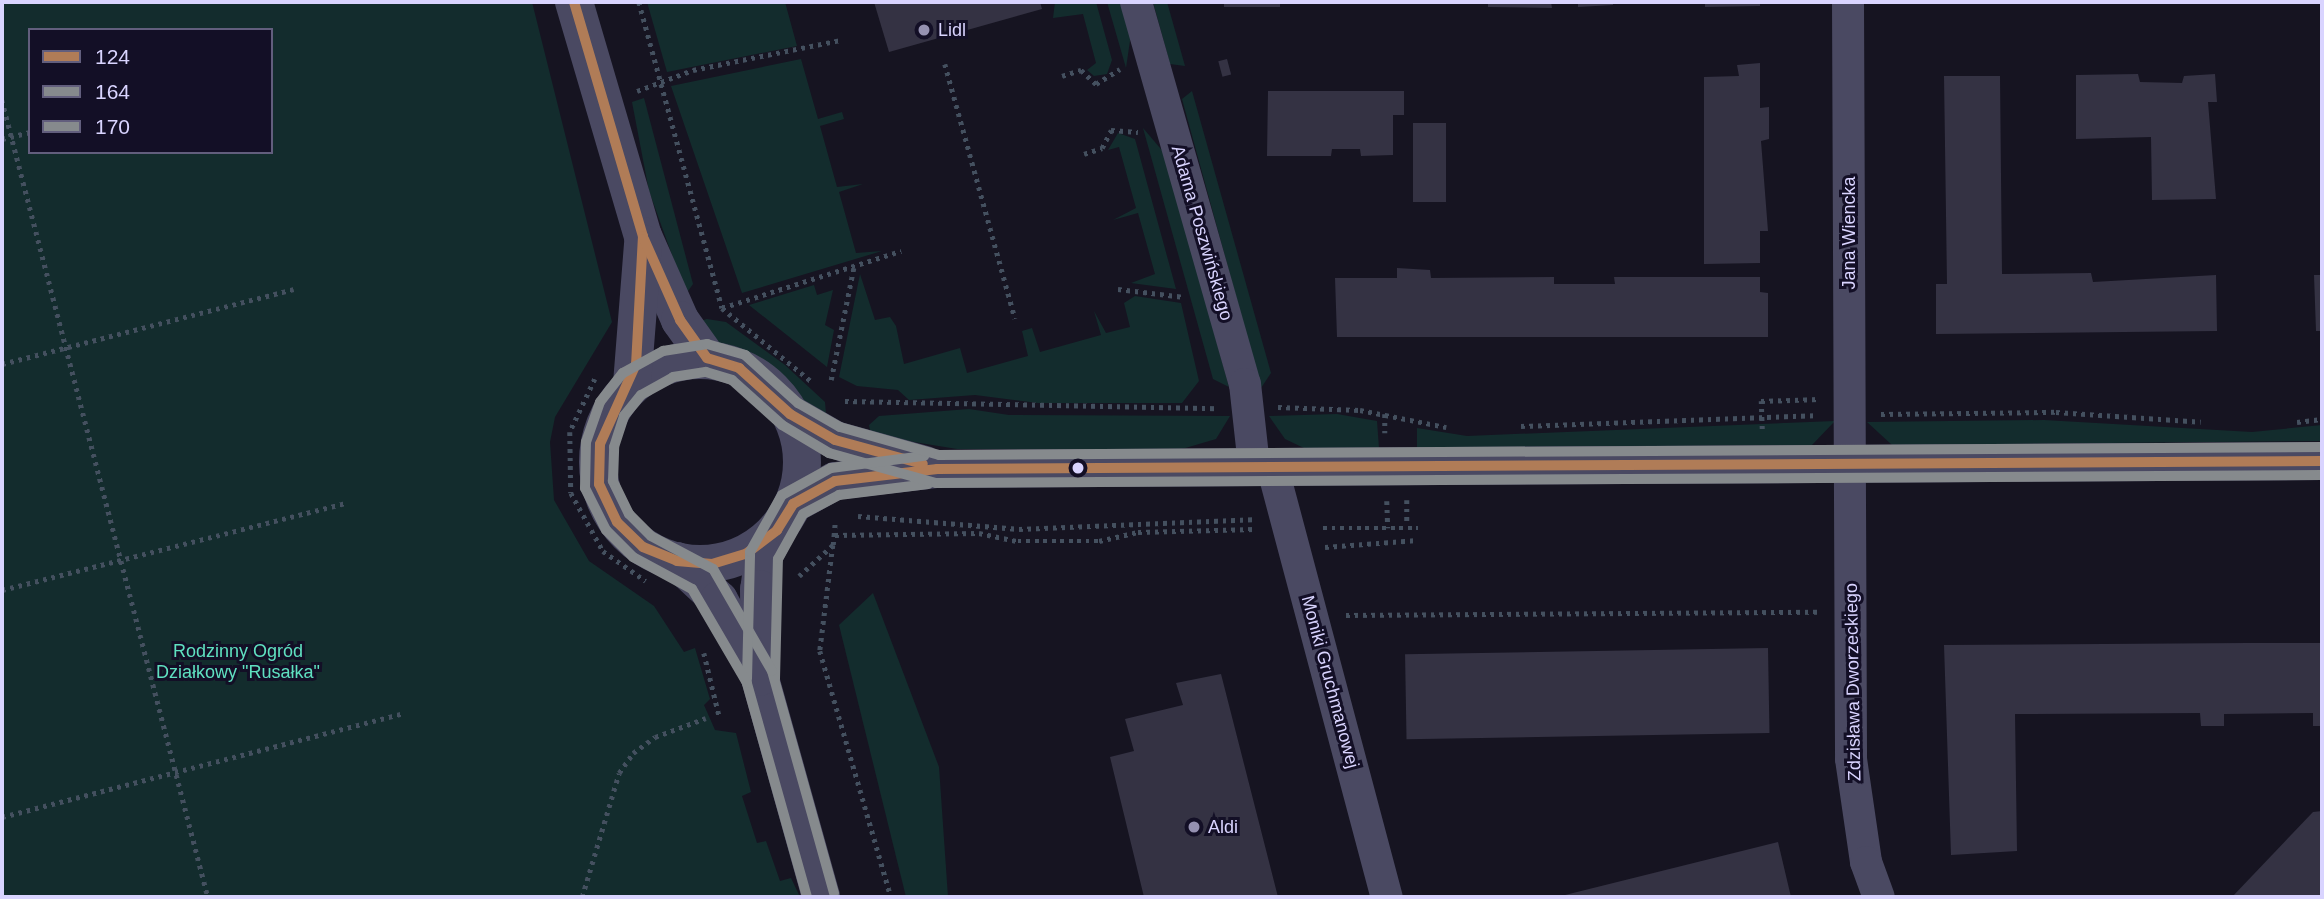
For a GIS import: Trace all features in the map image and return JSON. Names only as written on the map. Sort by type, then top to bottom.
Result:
[{"type":"street","points":[[574,2],[643,236],[680,320],[707,358],[758,380],[790,414],[835,440],[937,468]]},
{"type":"street","name":"Adama Poszwińskiego","points":[[1136,2],[1245,384],[1263,466]]},
{"type":"street","name":"Jana Wiencka","points":[[1848,2],[1850,464]]},
{"type":"street","points":[[643,236],[615,377],[612,409],[600,444],[599,484],[617,522],[666,573],[719,600],[760,678],[821,897]]},
{"type":"street","points":[[615,377],[707,358]]},
{"type":"street","points":[[760,678],[759,589],[764,555],[785,517],[801,445],[790,414]]},
{"type":"street","points":[[666,573],[712,564],[747,553],[785,517],[835,481],[937,468],[2322,461]]},
{"type":"street","name":"Zdzisława Dworzeckiego","points":[[1850,464],[1851,759],[1866,862],[1879,897]]},
{"type":"street","name":"Moniki Gruchmanowej","points":[[1263,466],[1387,897]]},
{"type":"path","points":[[639,2],[722,308],[817,387]]},
{"type":"path","points":[[637,92],[694,70],[840,40]]},
{"type":"path","points":[[945,64],[1014,319]]},
{"type":"path","points":[[1062,76],[1081,71],[1096,84],[1121,68]]},
{"type":"path","points":[[2,100],[208,897]]},
{"type":"path","points":[[1084,154],[1102,148],[1111,130],[1139,133]]},
{"type":"path","points":[[2,139],[28,132]]},
{"type":"path","points":[[722,308],[901,251]]},
{"type":"path","points":[[831,380],[853,266]]},
{"type":"path","points":[[2,364],[294,289]]},
{"type":"path","points":[[1118,289],[1185,297]]},
{"type":"path","points":[[615,377],[570,432],[572,494],[603,551],[666,573]]},
{"type":"path","points":[[1763,437],[1761,401],[1828,398]]},
{"type":"path","points":[[837,400],[857,404],[1232,408]]},
{"type":"path","points":[[1266,408],[1360,410],[1453,429]]},
{"type":"path","points":[[1874,414],[2056,412],[2213,424]]},
{"type":"path","points":[[1507,427],[1828,415]]},
{"type":"path","points":[[2281,424],[2322,419]]},
{"type":"path","points":[[1386,496],[1388,528]]},
{"type":"path","points":[[2,590],[345,503]]},
{"type":"path","points":[[835,509],[835,535],[820,651],[891,897]]},
{"type":"path","points":[[871,520],[1097,530],[1140,520],[1255,519],[1266,540]]},
{"type":"path","points":[[1324,528],[1418,528]]},
{"type":"path","points":[[835,535],[979,533],[1018,541],[1079,541],[1138,532],[1261,529]]},
{"type":"path","points":[[1316,549],[1408,537],[1418,540]]},
{"type":"path","points":[[793,580],[833,545]]},
{"type":"path","points":[[1337,617],[1832,611]]},
{"type":"path","points":[[700,643],[719,715]]},
{"type":"path","points":[[2,817],[405,713]]},
{"type":"path","points":[[582,897],[619,773],[633,753],[655,737],[706,718]]},
{"type":"green space","name":"Rodzinny Ogród Działkowy \"Rusałka\"","points":[[2,2],[532,2],[612,322],[555,417],[550,442],[554,500],[589,561],[654,606],[684,652],[695,648],[710,699],[704,705],[715,730],[736,733],[751,792],[742,796],[757,843],[766,841],[780,881],[791,878],[800,897],[2,897]]},
{"type":"green space","points":[[647,2],[785,2],[797,46],[667,72]]},
{"type":"green space","points":[[1055,2],[1096,2],[1112,60],[1107,74],[1094,76],[1087,70],[1096,63],[1083,14],[1053,18]]},
{"type":"green space","points":[[1107,2],[1122,2],[1131,34],[1126,68]]},
{"type":"green space","points":[[1153,2],[1167,2],[1185,66],[1170,64]]},
{"type":"green space","points":[[801,59],[818,119],[842,112],[844,119],[820,126],[837,187],[863,184],[839,192],[856,253],[882,251],[742,293],[671,86]]},
{"type":"green space","points":[[1192,91],[1271,373],[1261,388],[1182,99]]},
{"type":"green space","points":[[644,98],[693,284],[686,294],[649,191],[632,102]]},
{"type":"green space","points":[[1143,128],[1166,155],[1229,387],[1213,379]]},
{"type":"green space","points":[[1118,133],[1135,139],[1176,289],[1131,283],[1155,274],[1138,213],[1113,220],[1136,208],[1119,147],[1108,150]]},
{"type":"green space","points":[[860,274],[875,320],[890,317],[896,326],[904,364],[960,348],[967,373],[1028,356],[1022,331],[1032,328],[1040,352],[1101,335],[1094,311],[1106,333],[1130,327],[1124,303],[1135,296],[1181,303],[1199,381],[1182,403],[1038,403],[975,395],[909,400],[898,390],[857,386],[839,377]]},
{"type":"green space","points":[[814,285],[817,295],[833,290],[825,325],[834,330],[827,367],[749,305]]},
{"type":"green space","points":[[707,319],[726,322],[785,365],[825,402],[827,425],[761,364],[716,342],[697,322]]},
{"type":"green space","points":[[969,409],[1009,415],[1230,416],[1216,439],[1182,449],[957,449],[871,435],[869,425],[879,416]]},
{"type":"green space","points":[[1337,414],[1377,421],[1379,448],[1306,449],[1285,439],[1269,416]]},
{"type":"green space","points":[[2044,420],[2252,432],[2322,425],[2322,441],[1892,445],[1867,422]]},
{"type":"green space","points":[[1835,421],[1812,445],[1417,448],[1417,428],[1467,436]]},
{"type":"green space","points":[[873,593],[939,767],[948,897],[906,897],[839,625]]},
{"type":"building","name":"Lidl","points":[[874,2],[1040,2],[1042,9],[889,52]]},
{"type":"building","points":[[1224,2],[1280,2],[1280,7],[1224,7]]},
{"type":"building","points":[[1488,2],[1551,2],[1552,8],[1488,7]]},
{"type":"building","points":[[1578,2],[1613,2],[1613,5],[1578,7]]},
{"type":"building","points":[[1705,2],[1760,2],[1760,6],[1705,7]]},
{"type":"building","points":[[1227,59],[1231,74],[1222,77],[1218,61]]},
{"type":"building","points":[[1760,63],[1760,108],[1769,107],[1769,139],[1761,141],[1768,231],[1760,231],[1760,263],[1704,264],[1704,77],[1739,76],[1737,65]]},
{"type":"building","points":[[2138,74],[2140,82],[2182,83],[2184,76],[2215,74],[2217,102],[2208,102],[2216,199],[2152,200],[2151,137],[2076,139],[2076,75]]},
{"type":"building","points":[[1944,76],[2000,76],[2002,274],[2091,273],[2093,282],[2216,275],[2217,331],[1936,334],[1936,284],[1947,284]]},
{"type":"building","points":[[1268,91],[1404,91],[1404,115],[1393,115],[1393,155],[1361,156],[1360,149],[1332,149],[1331,156],[1267,156]]},
{"type":"building","points":[[1413,123],[1446,123],[1446,202],[1413,202]]},
{"type":"building","points":[[1397,268],[1430,270],[1431,278],[1554,277],[1554,284],[1615,284],[1614,277],[1760,277],[1760,292],[1768,293],[1768,337],[1337,337],[1335,278],[1397,278]]},
{"type":"building","points":[[2314,275],[2322,275],[2322,331],[2316,331]]},
{"type":"building","points":[[2322,643],[2322,726],[2313,726],[2313,713],[2224,714],[2224,726],[2201,726],[2200,713],[2015,714],[2017,851],[1951,855],[1944,645]]},
{"type":"building","points":[[1768,648],[1769,733],[1407,739],[1405,654]]},
{"type":"building","name":"Aldi","points":[[1221,674],[1278,897],[1144,897],[1110,757],[1134,751],[1125,719],[1183,705],[1176,683]]},
{"type":"building","points":[[2322,811],[2322,897],[2232,897],[2313,812]]},
{"type":"building","points":[[1778,842],[1791,897],[1561,897],[1561,896]]},
{"type":"transit line","name":"124","points":[[574,2],[643,236],[636,364],[600,444],[599,484],[617,522],[643,547],[677,561],[712,564],[747,553],[777,530],[793,504],[835,481],[937,469],[2322,461]]},
{"type":"transit line","name":"124","points":[[644,239],[680,320],[707,358],[739,368],[790,414],[835,440],[923,464]]},
{"type":"transit line","name":"170","points":[[807,897],[747,683],[692,589],[633,557],[606,530],[585,488],[586,442],[600,402],[623,373],[663,351],[707,344],[745,355],[798,403],[840,427],[939,455],[2322,447]]},
{"type":"transit line","name":"164","points":[[834,893],[772,671],[713,569],[651,536],[629,514],[613,481],[614,447],[624,416],[641,395],[673,377],[706,372],[732,380],[782,425],[829,453],[936,483],[2322,475]]},
{"type":"transit line","name":"170","points":[[747,679],[750,552],[782,495],[831,468],[924,456]]},
{"type":"transit line","name":"164","points":[[775,679],[778,559],[803,514],[839,495],[928,484]]},
{"type":"place","name":"Lidl","points":[[924,30]]},
{"type":"place","name":"Aldi","points":[[1194,827]]}]
